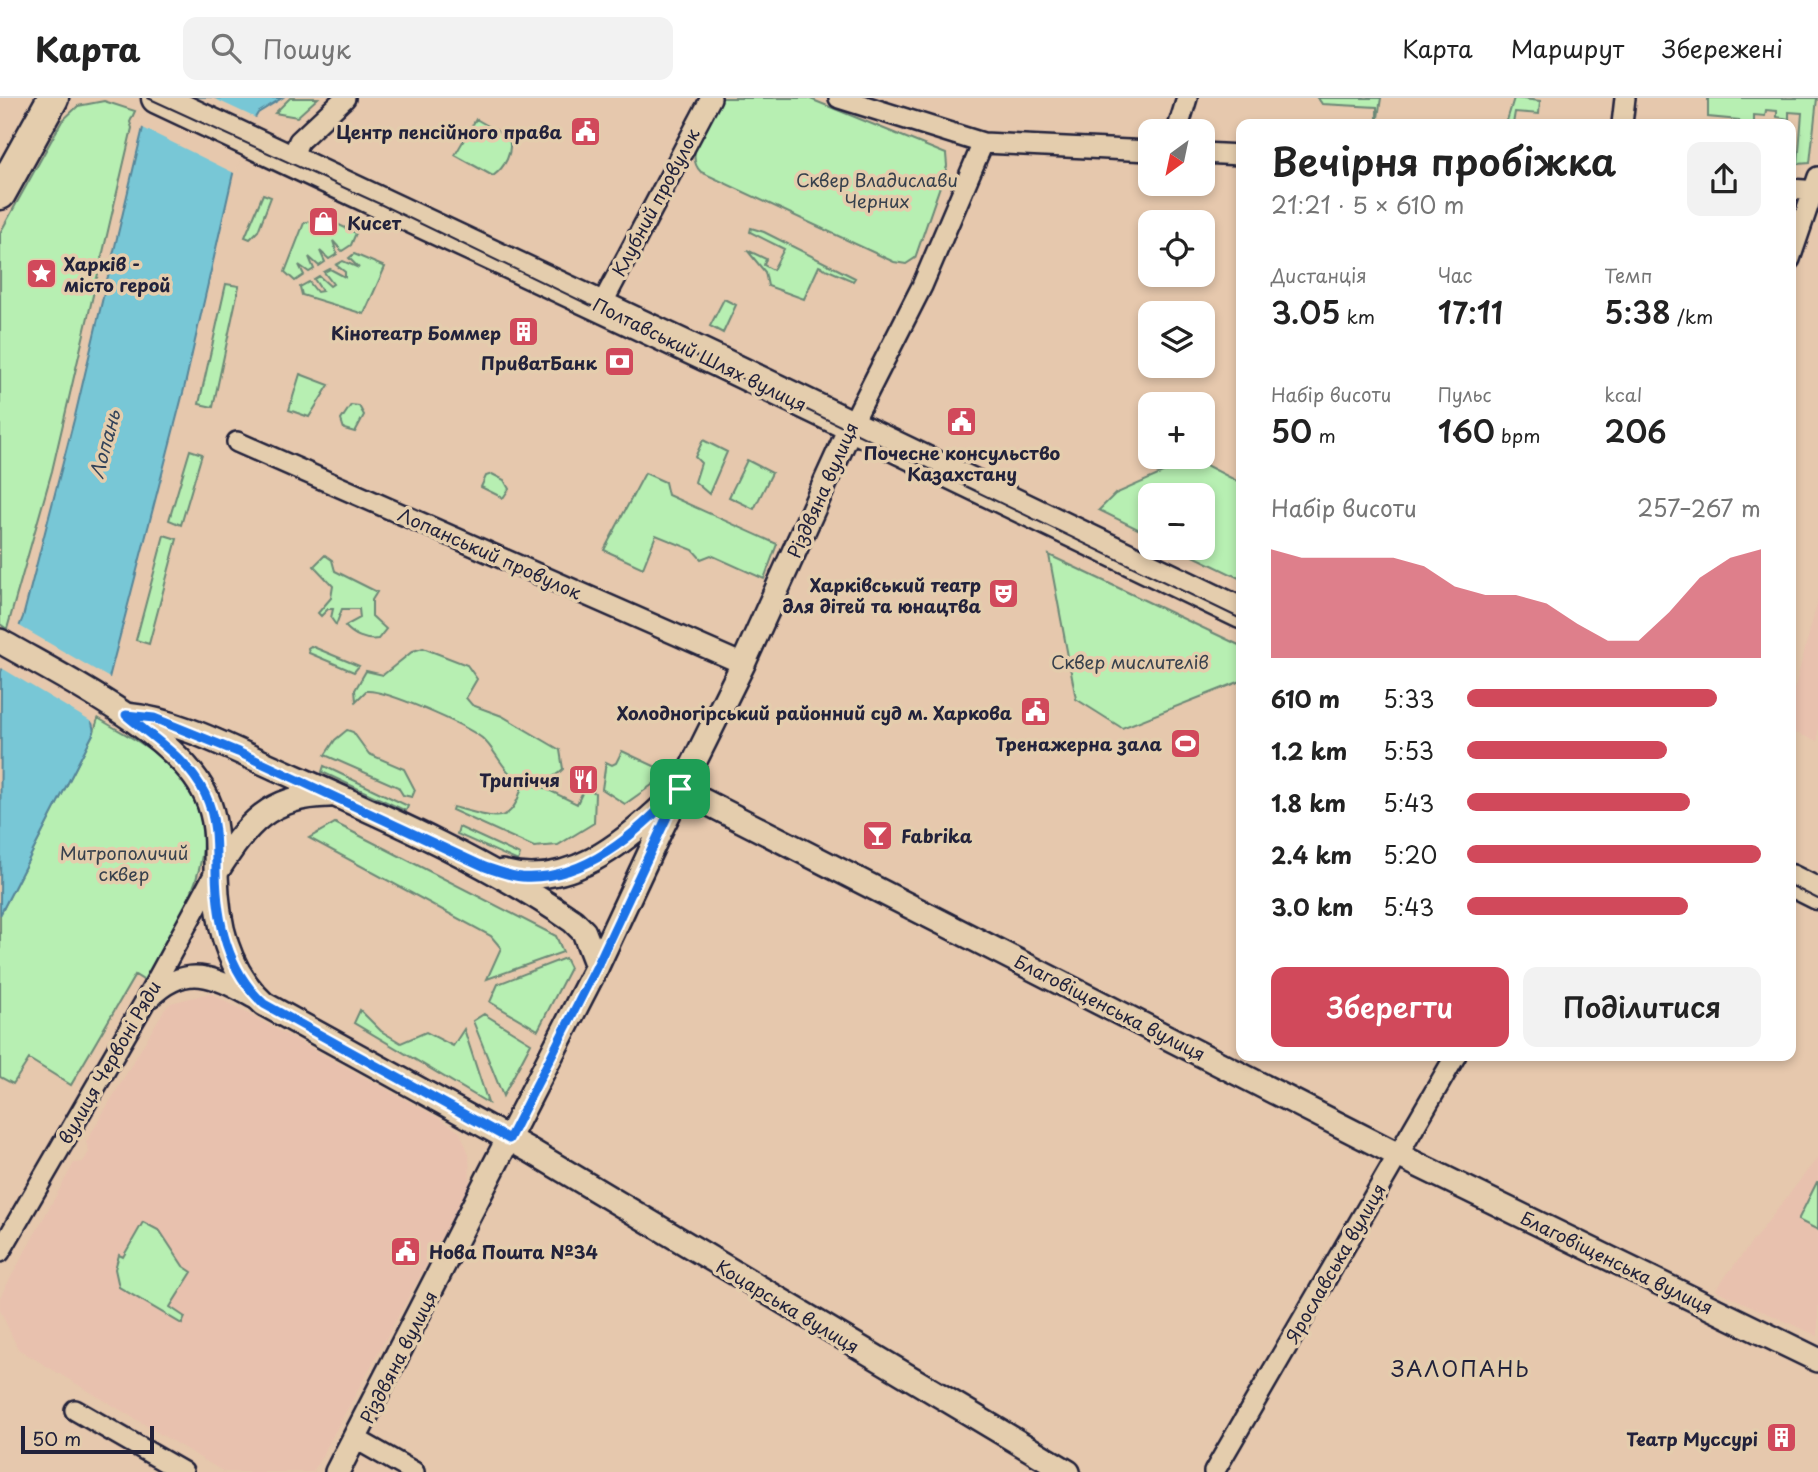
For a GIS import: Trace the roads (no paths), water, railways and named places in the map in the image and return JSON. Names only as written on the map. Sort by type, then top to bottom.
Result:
[{"type":"main road","points":[[0,194],[53,98]]},
{"type":"main road","name":"Полтавський Шлях вулиця","points":[[157,98],[601,306],[1236,611]]},
{"type":"main road","points":[[1796,883],[1818,894]]},
{"type":"street","points":[[291,160],[299,141],[345,98]]},
{"type":"street","name":"Клубний провулок","points":[[601,306],[711,98]]},
{"type":"street","points":[[839,98],[983,144],[1138,150]]},
{"type":"street","points":[[1181,119],[1187,98]]},
{"type":"street","points":[[1623,119],[1625,98]]},
{"type":"street","name":"Різдвяна вулиця","points":[[337,1472],[597,966],[680,789],[743,664],[851,426],[922,286],[983,144]]},
{"type":"street","points":[[1215,154],[1236,155]]},
{"type":"street","points":[[1796,188],[1817,186],[1796,244]]},
{"type":"street","name":"Лопанський провулок","points":[[237,442],[743,664]]},
{"type":"street","points":[[1,641],[126,715],[154,718],[335,795],[485,867],[573,921],[584,932],[597,966]]},
{"type":"street","name":"Коцарська вулиця","points":[[126,715],[182,761],[199,782],[213,814],[217,837],[217,903],[227,949],[241,979],[264,1004],[509,1139],[1068,1472]]},
{"type":"street","points":[[485,867],[521,877],[566,872],[608,852],[633,834],[680,789]]},
{"type":"street","name":"Благовіщенська вулиця","points":[[680,789],[1398,1154],[1818,1360]]},
{"type":"street","points":[[216,872],[251,824],[268,810],[297,797],[335,795]]},
{"type":"street","name":"вулиця Червоні Ряди","points":[[0,1252],[143,1005],[216,872]]},
{"type":"street","points":[[143,1005],[168,983],[190,975],[223,982],[264,1004]]},
{"type":"street","name":"Ярославська вулиця","points":[[1214,1472],[1452,1061]]},
{"type":"street","points":[[75,1410],[183,1472]]},
{"type":"street","points":[[356,1439],[414,1472]]},
{"type":"water","name":"Лопань","points":[[150,98],[282,98],[258,113],[240,143],[184,389],[109,678],[92,722],[94,732],[0,915],[1,672],[23,617],[75,416]]},
{"type":"tram line","points":[[148,98],[382,205],[1236,617]]},
{"type":"tram line","points":[[1796,888],[1818,899]]},
{"type":"place","name":"Центр пенсійного права","points":[[585,131]]},
{"type":"place","name":"Кисет","points":[[324,222]]},
{"type":"place","name":"Харків - місто герой","points":[[41,273]]},
{"type":"place","name":"Кінотеатр Боммер","points":[[524,332]]},
{"type":"place","name":"ПриватБанк","points":[[620,362]]},
{"type":"place","name":"Почесне консульство Казахстану","points":[[962,422]]},
{"type":"place","name":"Харківський театр для дітей та юнацтва","points":[[1004,594]]},
{"type":"place","name":"Холодногірський районний суд м. Харкова","points":[[1035,712]]},
{"type":"place","name":"Тренажерна зала","points":[[1185,743]]},
{"type":"place","name":"Трипіччя","points":[[583,779]]},
{"type":"place","name":"Fabrika","points":[[878,835]]},
{"type":"place","name":"Нова Пошта №34","points":[[406,1251]]},
{"type":"place","name":"Театр Муссурі","points":[[1781,1438]]},
{"type":"district","name":"ЗАЛОПАНЬ","points":[[1461,1368]]},
{"type":"park label","name":"Сквер Владислави Черних","points":[[877,189]]},
{"type":"park label","name":"Сквер мислителів","points":[[1130,661]]},
{"type":"park label","name":"Митрополичий сквер","points":[[124,862]]}]
